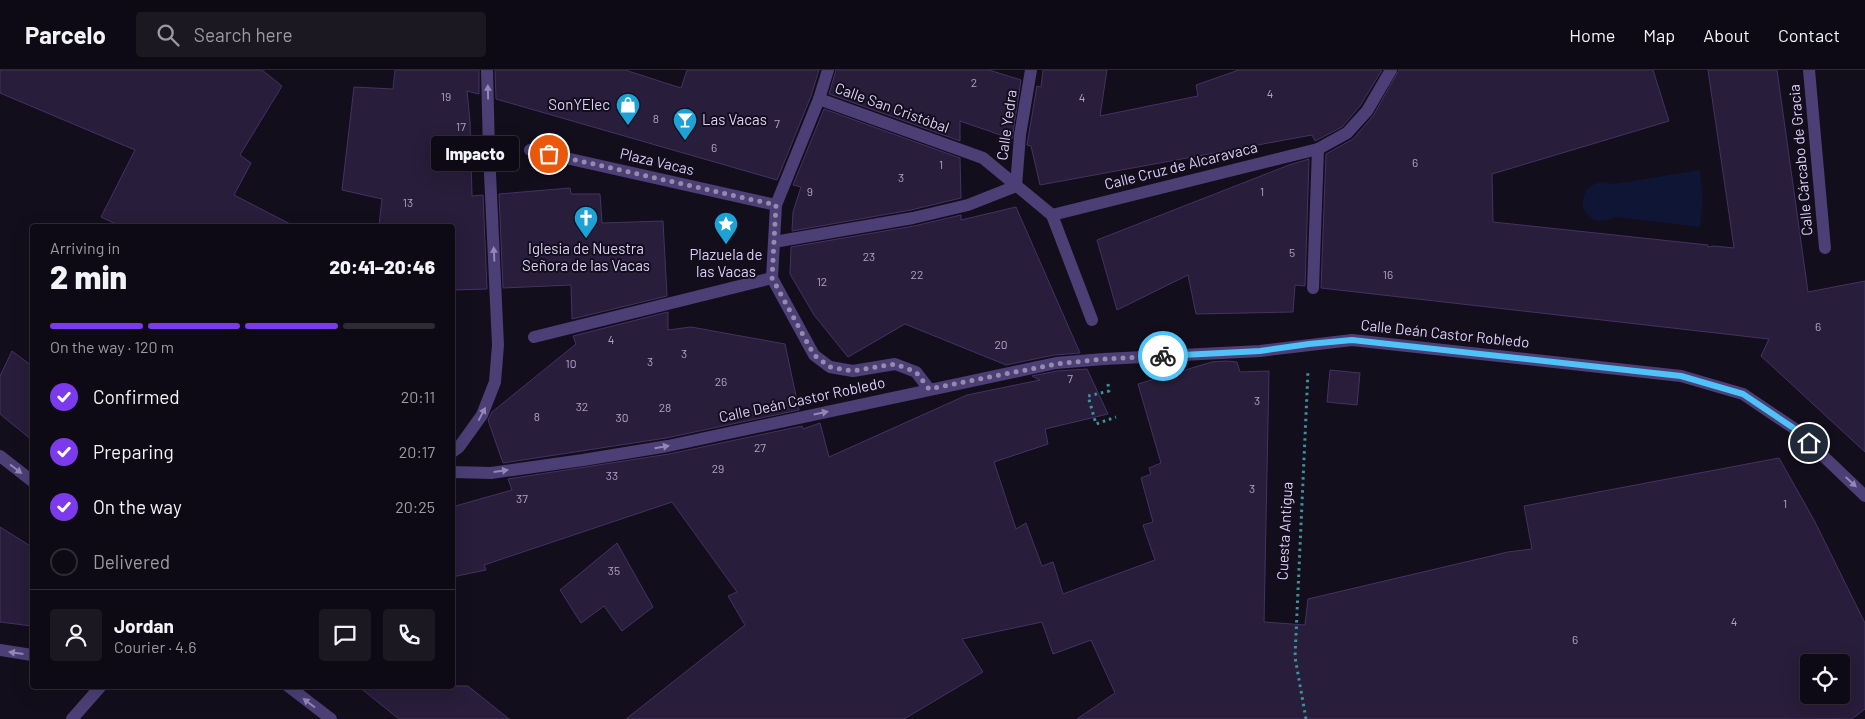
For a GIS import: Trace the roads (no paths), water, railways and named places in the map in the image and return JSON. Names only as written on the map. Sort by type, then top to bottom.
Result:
[{"type":"street","points":[[455,450],[482,415],[495,382],[498,346],[487,70]]},
{"type":"street","name":"Calle San Cristóbal","points":[[828,70],[819,99],[983,158],[1016,186]]},
{"type":"street","name":"Calle Yedra","points":[[1016,186],[1020,135],[1031,70]]},
{"type":"street","points":[[1313,288],[1318,149],[1347,133],[1367,111],[1391,70]]},
{"type":"street","name":"Calle Cárcabo de Gracia","points":[[1809,70],[1825,248]]},
{"type":"street","points":[[819,99],[776,205],[772,278],[814,355],[830,367],[853,371],[895,364],[916,372],[929,389]]},
{"type":"street","name":"Calle Cruz de Alcaravaca","points":[[1052,215],[1318,149]]},
{"type":"street","name":"Plaza Vacas","points":[[530,150],[776,205]]},
{"type":"street","points":[[774,242],[922,216],[968,205],[1016,186],[1052,215],[1092,320]]},
{"type":"street","points":[[534,337],[772,278]]},
{"type":"street","name":"Calle Deán Castor Robledo","points":[[455,472],[492,472],[668,446],[929,389],[1056,364],[1104,359],[1260,351],[1352,340],[1681,376],[1743,394],[1795,429],[1865,496]]},
{"type":"street","points":[[0,456],[30,479]]},
{"type":"street","points":[[0,650],[30,655]]},
{"type":"street","points":[[72,719],[98,689]]},
{"type":"street","points":[[292,689],[330,719]]},
{"type":"water","points":[[1700,170],[1703,200],[1700,227],[1615,217],[1601,221],[1589,216],[1583,207],[1584,195],[1595,184],[1613,184]]},
{"type":"place","name":"SonYElec","points":[[628,126]]},
{"type":"place","name":"Las Vacas","points":[[685,141]]},
{"type":"place","name":"Impacto","points":[[549,154]]},
{"type":"place","name":"Iglesia de Nuestra Señora de las Vacas","points":[[586,239]]},
{"type":"place","name":"Plazuela de las Vacas","points":[[726,245]]}]
